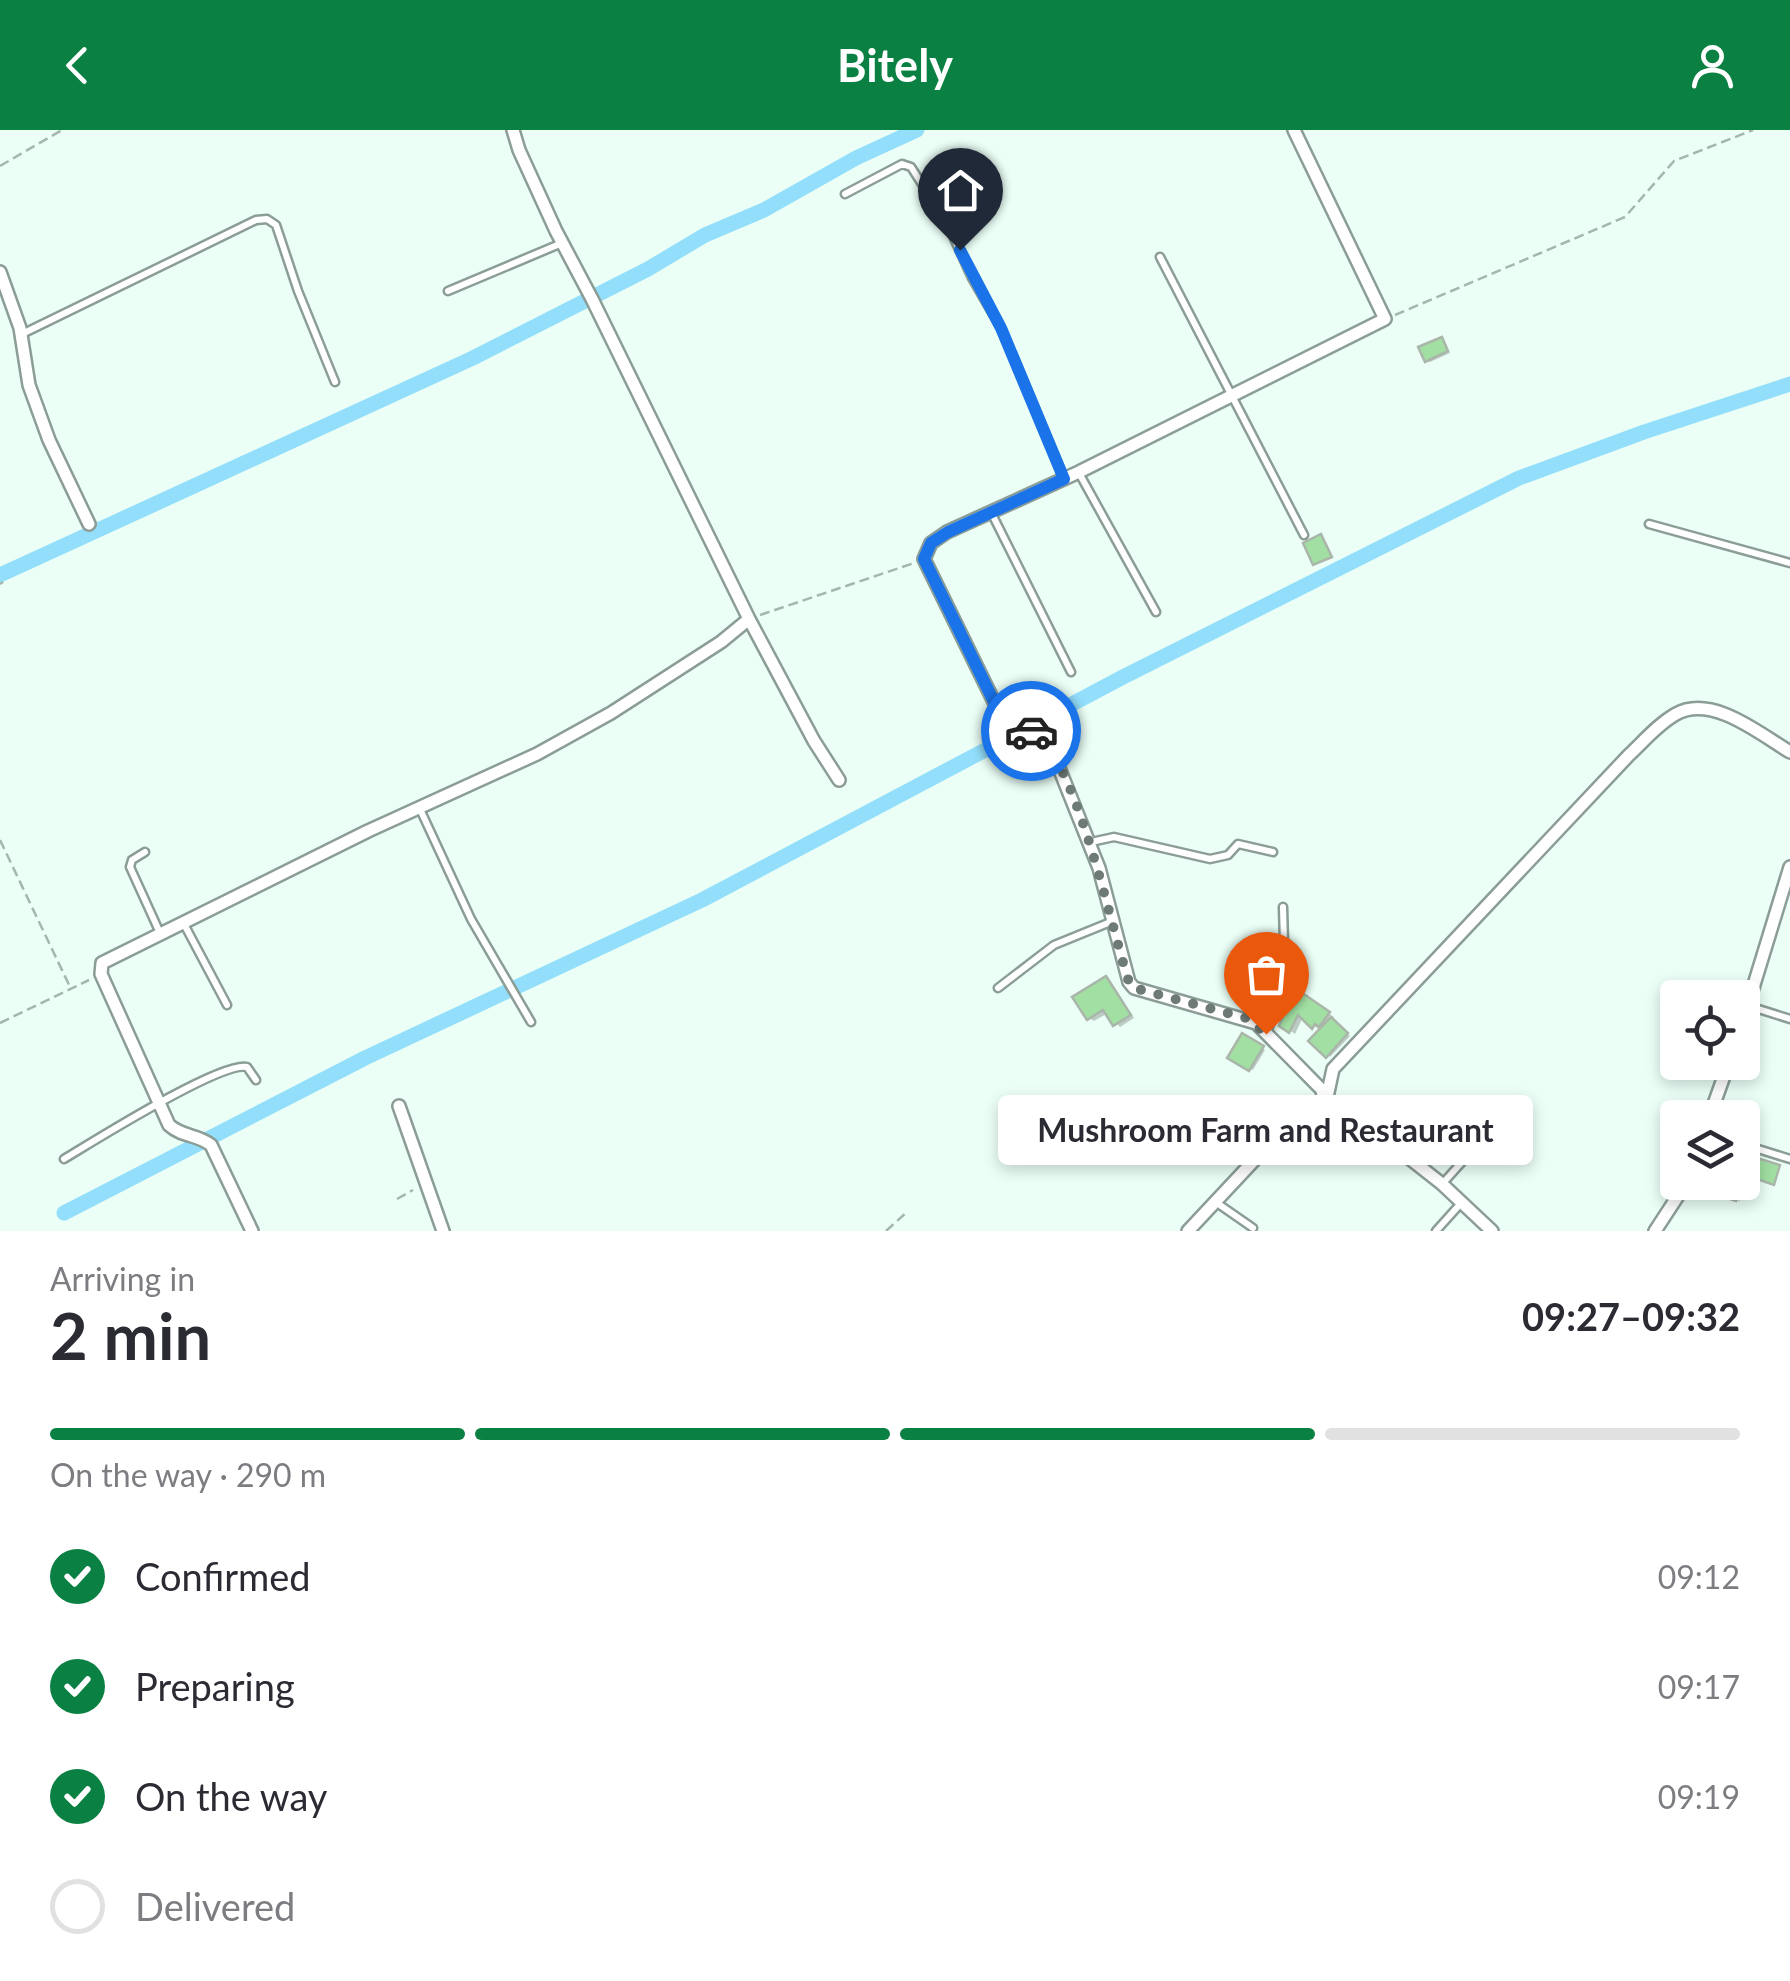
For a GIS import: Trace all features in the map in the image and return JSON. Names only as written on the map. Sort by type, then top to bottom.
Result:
[{"type":"street","points":[[514,130],[519,150],[562,243],[749,619],[839,780]]},
{"type":"street","points":[[1294,130],[1385,319],[931,543],[924,559],[998,710],[1041,736],[1055,758],[1089,842],[1124,968],[1134,988],[1246,1018],[1322,1090],[1325,1101]]},
{"type":"street","points":[[0,272],[20,334],[29,385],[88,524]]},
{"type":"street","points":[[252,1231],[211,1145],[203,1139],[178,1134],[169,1125],[101,974],[102,963],[537,754],[611,713],[721,642],[749,619]]},
{"type":"street","points":[[1325,1101],[1333,1069],[1628,756],[1671,716],[1686,709],[1705,709],[1733,718],[1790,752]]},
{"type":"street","points":[[1757,980],[1790,867]]},
{"type":"street","points":[[1188,1231],[1306,1105],[1325,1101],[1343,1106],[1442,1184],[1492,1231]]},
{"type":"street","points":[[399,1106],[443,1231]]},
{"type":"street","points":[[1655,1231],[1675,1200]]},
{"type":"lane","points":[[844,194],[902,164],[911,167],[947,223],[1001,328],[1064,479]]},
{"type":"lane","points":[[20,334],[256,220],[267,219],[276,225],[335,382]]},
{"type":"lane","points":[[448,292],[562,243]]},
{"type":"lane","points":[[1160,257],[1304,536]]},
{"type":"lane","points":[[1079,472],[1156,612]]},
{"type":"lane","points":[[991,512],[1071,672]]},
{"type":"lane","points":[[1650,524],[1790,564]]},
{"type":"lane","points":[[419,808],[472,919],[531,1022]]},
{"type":"lane","points":[[1089,842],[1114,837],[1210,859],[1228,855],[1238,844],[1273,852]]},
{"type":"lane","points":[[145,852],[132,860],[130,867],[160,934]]},
{"type":"lane","points":[[1266,1034],[1285,978],[1283,907]]},
{"type":"lane","points":[[998,988],[1054,945],[1112,921]]},
{"type":"lane","points":[[184,922],[227,1005]]},
{"type":"lane","points":[[1760,1010],[1790,1020]]},
{"type":"lane","points":[[64,1158],[232,1067],[247,1067],[256,1080]]},
{"type":"lane","points":[[1442,1184],[1490,1131]]},
{"type":"lane","points":[[1760,1150],[1790,1159]]},
{"type":"lane","points":[[1216,1202],[1253,1228]]},
{"type":"lane","points":[[1436,1231],[1462,1202]]},
{"type":"path","points":[[0,166],[62,130]]},
{"type":"path","points":[[1385,319],[1625,216],[1674,161],[1753,130]]},
{"type":"path","points":[[749,619],[924,559]]},
{"type":"path","points":[[0,840],[71,989]]},
{"type":"path","points":[[0,1023],[101,974]]},
{"type":"path","points":[[397,1199],[424,1184]]},
{"type":"path","points":[[886,1231],[907,1212]]},
{"type":"building","points":[[1442,337],[1448,351],[1425,362],[1418,347]]},
{"type":"building","points":[[1321,534],[1332,557],[1313,565],[1303,543]]},
{"type":"building","points":[[1106,976],[1131,1015],[1113,1026],[1103,1010],[1087,1020],[1072,997]]},
{"type":"building","points":[[1295,988],[1330,1012],[1319,1027],[1315,1024],[1312,1029],[1298,1015],[1289,1033],[1279,1026]]},
{"type":"building","points":[[1331,1017],[1348,1033],[1326,1058],[1308,1041]]},
{"type":"building","points":[[1242,1033],[1264,1046],[1249,1071],[1227,1058]]},
{"type":"building","points":[[1252,1101],[1269,1114],[1254,1134],[1229,1118],[1232,1114],[1238,1118]]},
{"type":"building","points":[[1760,1159],[1780,1165],[1774,1185],[1760,1180]]},
{"type":"waterway","points":[[0,575],[473,358],[648,269],[705,235],[764,210],[856,158],[917,130]]},
{"type":"waterway","points":[[64,1213],[365,1058],[702,900],[1123,677],[1519,478],[1790,384]]},
{"type":"way so far","points":[[1031,731],[1041,736],[1055,758],[1082,822],[1099,868],[1129,982],[1134,988],[1246,1018],[1266,1034]]},
{"type":"place","name":"Mushroom Farm and Restaurant","points":[[1266,1034]]},
{"type":"route","points":[[960,250],[1001,328],[1064,479],[948,532],[931,543],[924,559],[998,710],[1031,731]]}]
